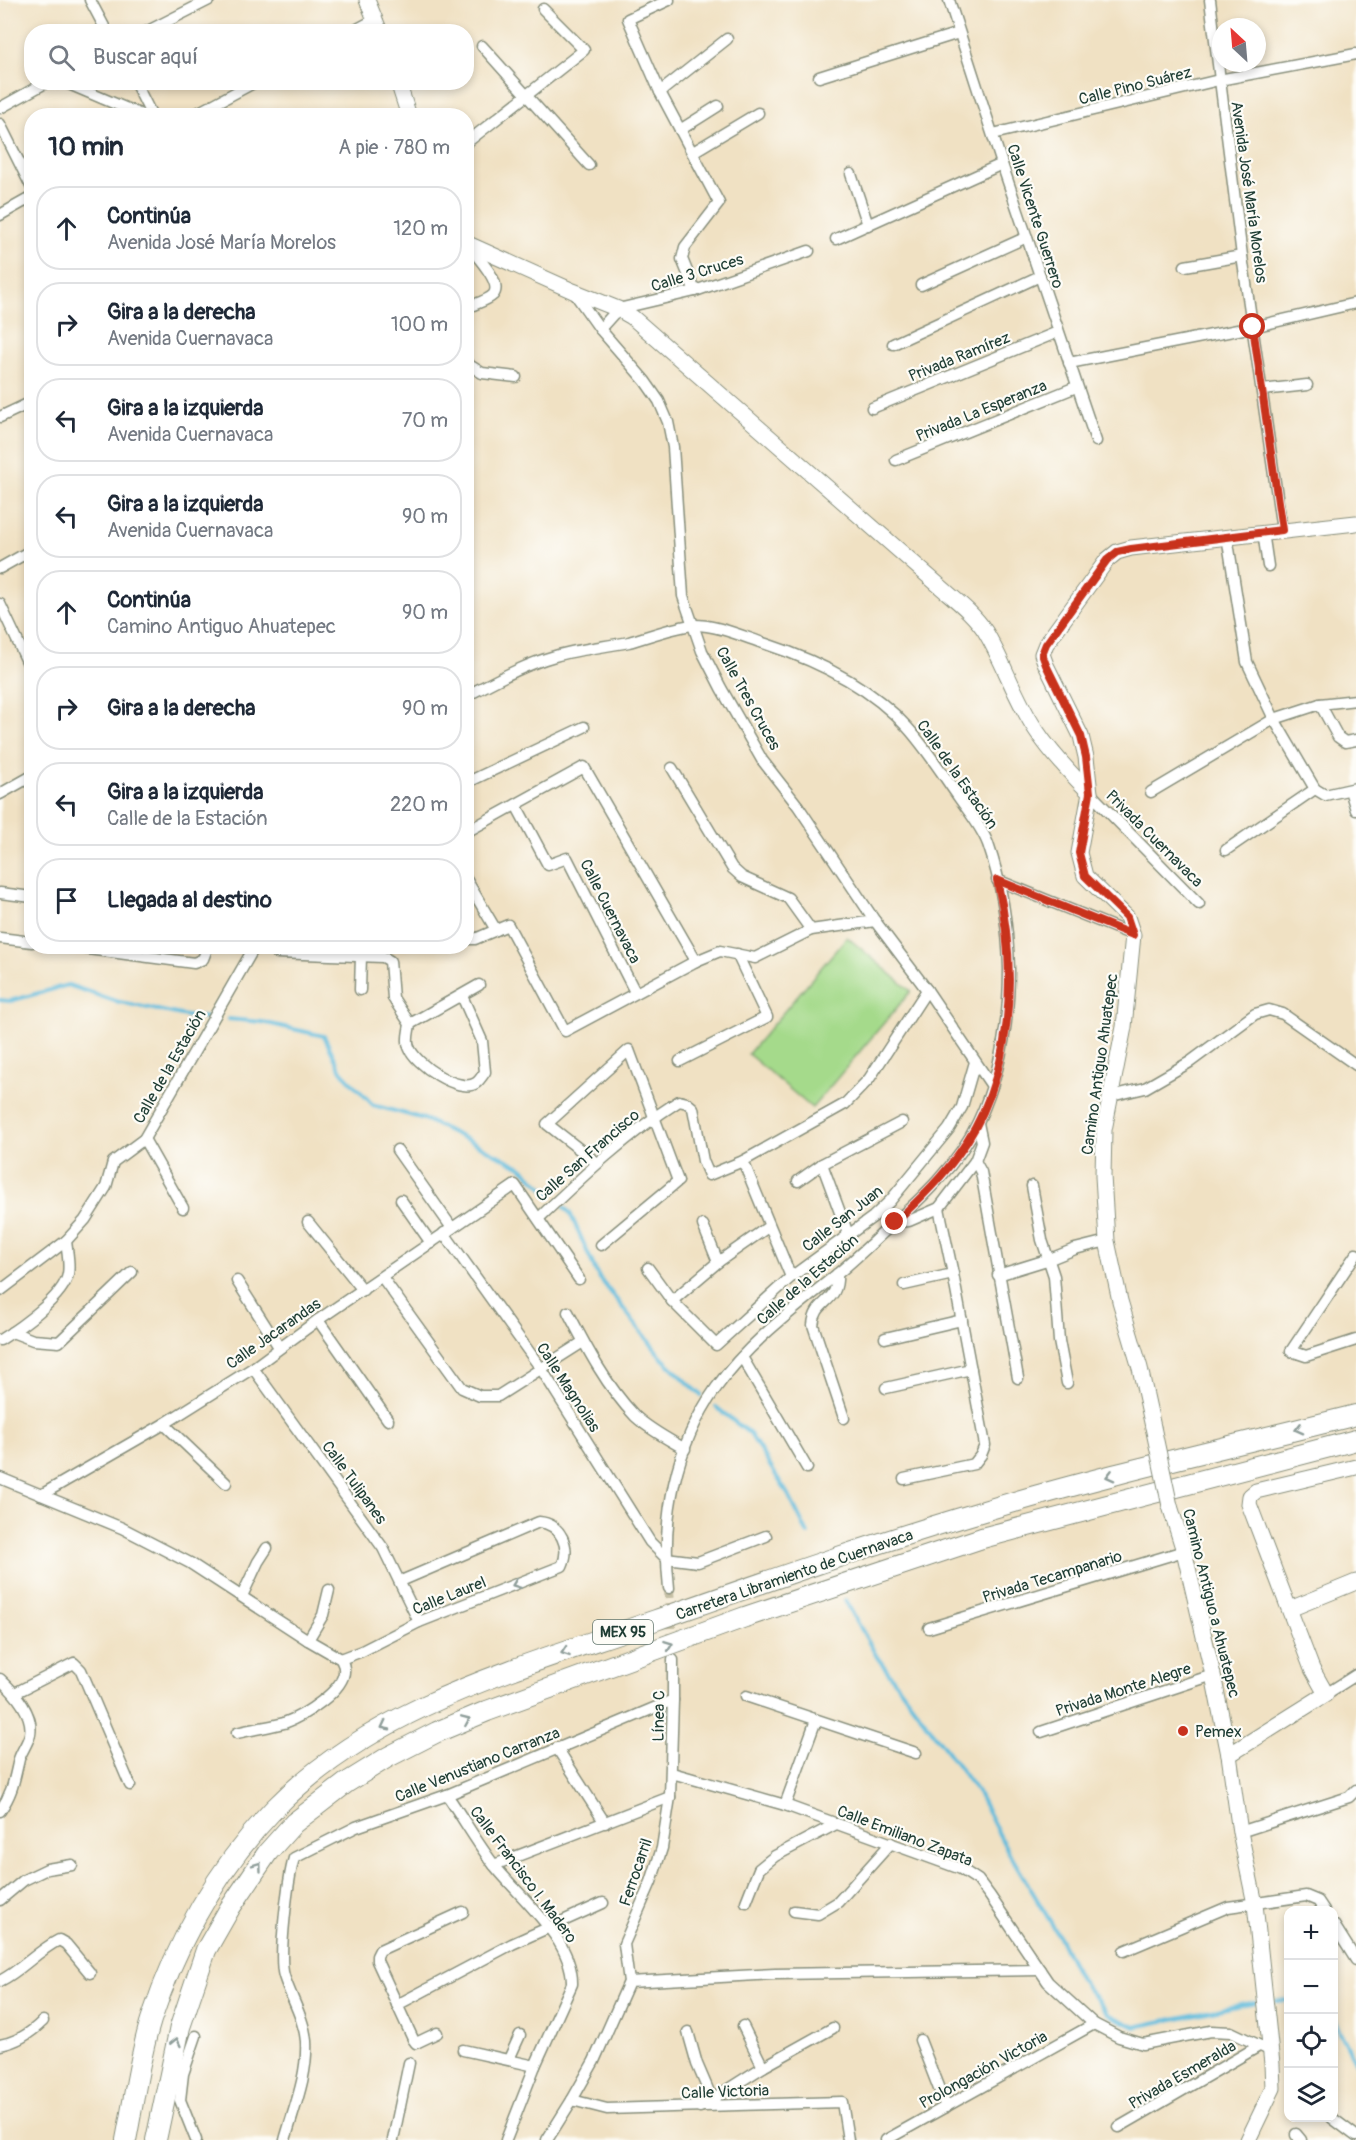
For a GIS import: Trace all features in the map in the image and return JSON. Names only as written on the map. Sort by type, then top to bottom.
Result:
[{"type":"highway","name":"Carretera Libramiento de Cuernavaca","points":[[126,2140],[150,2023],[184,1938],[208,1892],[238,1851],[277,1807],[329,1762],[375,1731],[477,1683],[932,1527],[1074,1485],[1356,1415]]},
{"type":"highway","name":"Carretera Libramiento de Cuernavaca","points":[[156,2140],[180,2027],[206,1950],[230,1908],[268,1852],[294,1823],[346,1782],[388,1757],[437,1732],[487,1711],[745,1617],[982,1538],[1356,1440]]},
{"type":"street","points":[[90,0],[103,24]]},
{"type":"street","points":[[162,24],[209,0]]},
{"type":"street","points":[[368,0],[378,24]]},
{"type":"street","points":[[669,0],[628,19],[660,92],[719,203],[685,247],[681,259],[695,291]]},
{"type":"street","name":"Calle Vicente Guerrero","points":[[949,0],[1076,387],[1096,441]]},
{"type":"street","name":"Avenida José María Morelos","points":[[1210,0],[1242,256],[1282,530]]},
{"type":"street","points":[[474,137],[584,50],[543,9]]},
{"type":"street","points":[[819,77],[960,33]]},
{"type":"street","points":[[660,92],[727,39]]},
{"type":"street","points":[[482,46],[589,165]]},
{"type":"street","name":"Calle Pino Suárez","points":[[993,134],[1219,80],[1356,54]]},
{"type":"street","points":[[0,108],[33,90]]},
{"type":"street","points":[[83,90],[125,108]]},
{"type":"street","points":[[139,90],[148,108]]},
{"type":"street","points":[[207,108],[240,90]]},
{"type":"street","points":[[401,90],[406,108]]},
{"type":"street","points":[[680,130],[718,106]]},
{"type":"street","points":[[693,152],[758,113]]},
{"type":"street","points":[[0,124],[24,172]]},
{"type":"street","points":[[836,239],[1002,164]]},
{"type":"street","points":[[851,174],[868,225]]},
{"type":"street","points":[[0,215],[24,202]]},
{"type":"street","points":[[921,285],[1027,237]]},
{"type":"street","points":[[474,246],[632,317],[964,608],[984,630],[1017,698],[1035,729],[1060,763],[1090,793]]},
{"type":"street","name":"Calle 3 Cruces","points":[[618,309],[695,291],[809,251]]},
{"type":"street","points":[[474,253],[495,280],[496,288],[493,295],[474,304]]},
{"type":"street","points":[[487,270],[496,256]]},
{"type":"street","points":[[1185,266],[1242,256]]},
{"type":"street","points":[[893,344],[1040,276]]},
{"type":"street","name":"Calle Tres Cruces","points":[[573,291],[600,329],[645,381],[659,401],[668,422],[673,447],[683,596],[702,651],[762,760],[798,806],[875,921],[927,990],[992,1086]]},
{"type":"street","points":[[1069,363],[1253,327],[1356,303]]},
{"type":"street","points":[[600,329],[618,309]]},
{"type":"street","name":"Privada Ramírez","points":[[872,408],[1058,332]]},
{"type":"street","points":[[474,368],[482,373],[516,377]]},
{"type":"street","points":[[1262,390],[1307,385]]},
{"type":"street","name":"Privada La Esperanza","points":[[896,460],[1076,387]]},
{"type":"street","points":[[0,417],[24,406]]},
{"type":"street","points":[[1133,935],[1127,917],[1085,876],[1079,853],[1090,793],[1086,757],[1081,736],[1042,654],[1046,644],[1107,560],[1117,552],[1227,536],[1356,523]]},
{"type":"street","points":[[1263,532],[1268,566]]},
{"type":"street","points":[[1227,536],[1247,662],[1274,719],[1315,789],[1325,795],[1353,789],[1356,810]]},
{"type":"street","points":[[0,568],[24,554]]},
{"type":"street","points":[[0,604],[24,655]]},
{"type":"street","name":"Calle de la Estación","points":[[474,692],[524,666],[558,655],[628,642],[693,625],[720,629],[826,666],[866,691],[906,726],[973,817],[987,841],[1004,909],[1009,990],[1002,1053],[978,1123],[958,1156],[933,1186],[837,1274],[804,1299],[742,1357],[716,1389],[698,1418],[675,1478],[667,1515],[666,1558],[669,1588]]},
{"type":"street","points":[[1151,792],[1274,719],[1320,704],[1356,700]]},
{"type":"street","points":[[1320,704],[1338,737],[1345,742],[1356,740]]},
{"type":"street","points":[[474,779],[584,727]]},
{"type":"street","points":[[474,828],[584,766],[696,961]]},
{"type":"street","points":[[672,768],[732,868],[742,877],[788,898],[812,930]]},
{"type":"street","points":[[0,794],[24,780]]},
{"type":"street","points":[[1226,850],[1315,789]]},
{"type":"street","name":"Privada Cuernavaca","points":[[1090,793],[1199,904]]},
{"type":"street","name":"Calle Cuernavaca","points":[[516,805],[548,865],[567,858],[635,992]]},
{"type":"street","points":[[997,880],[1133,935]]},
{"type":"street","points":[[0,893],[24,896]]},
{"type":"street","points":[[474,893],[496,930]]},
{"type":"street","points":[[474,939],[508,925],[565,1031],[635,992],[720,951],[755,958],[812,930],[875,921]]},
{"type":"street","name":"Camino Antiguo Ahuatepec","points":[[1133,935],[1124,1027],[1104,1130],[1103,1176],[1107,1241],[1153,1427]]},
{"type":"street","points":[[0,938],[24,941]]},
{"type":"street","points":[[126,954],[194,963],[203,959],[205,954]]},
{"type":"street","name":"Calle de la Estación","points":[[0,1291],[66,1241],[86,1220],[106,1187],[112,1162],[144,1139],[250,954]]},
{"type":"street","points":[[305,954],[383,957],[390,961],[393,998],[410,1024],[407,1040],[410,1050],[423,1065],[443,1078],[464,1086],[476,1083],[485,1072],[482,1041],[462,996]]},
{"type":"street","points":[[680,1061],[767,1017],[737,954]]},
{"type":"street","points":[[360,990],[361,956]]},
{"type":"street","points":[[410,1024],[479,985]]},
{"type":"street","points":[[791,1277],[768,1227],[743,1161],[845,1104],[869,1079],[927,990]]},
{"type":"street","points":[[1111,1096],[1145,1088],[1190,1062],[1255,1014],[1269,1010],[1283,1014],[1356,1065]]},
{"type":"street","points":[[597,1163],[547,1124],[629,1050],[678,1180],[601,1245]]},
{"type":"street","name":"Calle San Juan","points":[[672,1301],[716,1345],[791,1277],[873,1217],[890,1201],[949,1130],[962,1107],[975,1062]]},
{"type":"street","name":"Calle San Francisco","points":[[539,1218],[597,1163],[654,1117],[679,1101],[693,1108],[703,1161],[709,1175],[743,1161]]},
{"type":"street","points":[[798,1181],[822,1164],[902,1122]]},
{"type":"street","points":[[895,1222],[909,1221],[939,1208],[975,1161],[982,1142],[978,1123]]},
{"type":"street","points":[[144,1139],[183,1208]]},
{"type":"street","name":"Calle Magnolias","points":[[397,1150],[448,1231],[542,1370],[650,1542],[666,1558]]},
{"type":"street","points":[[975,1161],[981,1172],[1018,1378]]},
{"type":"street","points":[[822,1164],[848,1234]]},
{"type":"street","name":"Calle Jacarandas","points":[[41,1495],[164,1424],[253,1368],[279,1347],[515,1185],[539,1218]]},
{"type":"street","points":[[1032,1186],[1042,1240],[1054,1276],[1059,1341],[1067,1383]]},
{"type":"street","points":[[401,1200],[431,1243]]},
{"type":"street","points":[[904,1479],[974,1464],[985,1445],[939,1208]]},
{"type":"street","points":[[539,1218],[579,1279]]},
{"type":"street","points":[[308,1222],[363,1290]]},
{"type":"street","points":[[703,1225],[718,1262]]},
{"type":"street","points":[[648,1268],[672,1301],[718,1262],[768,1227]]},
{"type":"street","points":[[0,1340],[60,1290],[68,1275],[66,1241]]},
{"type":"street","points":[[998,1275],[1107,1241]]},
{"type":"street","points":[[1356,1254],[1291,1351],[1306,1356],[1356,1340]]},
{"type":"street","points":[[12,1332],[33,1340],[59,1342],[132,1272]]},
{"type":"street","points":[[837,1274],[838,1286],[831,1298],[819,1308],[814,1316],[813,1325],[844,1418]]},
{"type":"street","points":[[904,1285],[953,1274]]},
{"type":"street","points":[[382,1277],[462,1388],[480,1396],[498,1396],[583,1342]]},
{"type":"street","points":[[237,1281],[279,1347]]},
{"type":"street","points":[[567,1312],[583,1342],[618,1396],[653,1431],[685,1449]]},
{"type":"street","points":[[318,1320],[388,1420]]},
{"type":"street","points":[[885,1338],[962,1320]]},
{"type":"street","points":[[742,1357],[807,1468]]},
{"type":"street","name":"Calle Tulipanes","points":[[253,1368],[383,1548],[419,1622]]},
{"type":"street","points":[[886,1388],[971,1370]]},
{"type":"street","points":[[164,1424],[225,1483]]},
{"type":"street","name":"Camino Antiguo a Ahuatepec","points":[[1153,1427],[1170,1506],[1184,1551],[1213,1675],[1255,1904],[1265,2049],[1273,2088],[1248,2140]]},
{"type":"street","points":[[1326,1694],[1312,1669],[1249,1504],[1251,1496],[1256,1491],[1356,1467]]},
{"type":"street","points":[[1,1483],[41,1495],[122,1528],[190,1563],[341,1659],[345,1669],[343,1679],[335,1691],[314,1706],[282,1723],[237,1732]]},
{"type":"street","name":"Calle Laurel","points":[[341,1659],[419,1622],[562,1566],[566,1558],[566,1549],[557,1528],[548,1523],[539,1522],[400,1581]]},
{"type":"street","points":[[666,1558],[698,1562],[766,1536]]},
{"type":"street","points":[[242,1596],[267,1548]]},
{"type":"street","name":"Privada Tecampanario","points":[[929,1628],[1184,1551]]},
{"type":"street","points":[[1290,1608],[1356,1582]]},
{"type":"street","points":[[309,1640],[323,1615],[329,1590]]},
{"type":"street","name":"Línea C","points":[[672,1773],[673,1660]]},
{"type":"street","points":[[15,1693],[74,1663],[81,1670],[130,1785]]},
{"type":"street","name":"Privada Monte Alegre","points":[[1041,1732],[1213,1675]]},
{"type":"street","points":[[1229,1755],[1356,1676]]},
{"type":"street","points":[[0,1679],[15,1693],[31,1724],[10,1797],[0,1811]]},
{"type":"street","points":[[746,1696],[916,1753]]},
{"type":"street","name":"Calle Venustiano Carranza","points":[[285,2140],[306,2066],[306,2040],[300,2012],[281,1963],[288,1888],[294,1857],[356,1827],[447,1796],[674,1700]]},
{"type":"street","points":[[785,1805],[816,1720]]},
{"type":"street","points":[[557,1748],[605,1823]]},
{"type":"street","name":"Ferrocarril","points":[[628,1982],[624,1944],[651,1882],[662,1848],[672,1773]]},
{"type":"street","name":"Calle Emiliano Zapata","points":[[672,1773],[785,1805],[961,1869],[978,1880],[1048,1982],[1094,2024],[1119,2037],[1143,2043],[1211,2031],[1231,2032],[1265,2049]]},
{"type":"street","name":"Calle Francisco I. Madero","points":[[447,1796],[494,1865],[548,1927],[567,1957],[572,1971],[572,1984],[534,2066],[506,2140]]},
{"type":"street","points":[[494,1865],[670,1797]]},
{"type":"street","points":[[1240,1832],[1354,1797]]},
{"type":"street","points":[[746,1902],[759,1869],[776,1856],[836,1824]]},
{"type":"street","points":[[794,1911],[818,1914],[838,1902],[891,1843]]},
{"type":"street","points":[[0,1900],[24,1880],[47,1869],[72,1865]]},
{"type":"street","points":[[1124,1951],[1228,1907],[1306,1896],[1318,1901],[1321,1906]]},
{"type":"street","points":[[397,2005],[548,1927],[603,1903]]},
{"type":"street","points":[[437,2033],[416,2043],[377,1961],[377,1956],[380,1950],[464,1912]]},
{"type":"street","points":[[1338,1931],[1356,1960]]},
{"type":"street","points":[[0,1981],[59,1940],[66,1944],[90,1973]]},
{"type":"street","points":[[547,2140],[594,2061],[628,1982],[775,1974],[1040,1970]]},
{"type":"street","points":[[0,2045],[11,2043],[34,2030],[43,2021]]},
{"type":"street","name":"Prolongación Victoria","points":[[886,2140],[1094,2024]]},
{"type":"street","points":[[743,2026],[763,2067]]},
{"type":"street","points":[[700,2107],[763,2067],[833,2028]]},
{"type":"street","points":[[688,2032],[697,2064],[712,2099]]},
{"type":"street","points":[[509,2059],[520,2034]]},
{"type":"street","points":[[196,2036],[183,2074],[180,2100],[196,2140]]},
{"type":"street","points":[[920,2040],[946,2107]]},
{"type":"street","name":"Privada Esmeralda","points":[[1119,2127],[1265,2049]]},
{"type":"street","points":[[463,2050],[534,2066]]},
{"type":"street","points":[[393,2140],[409,2063]]},
{"type":"street","name":"Calle Victoria","points":[[572,2100],[607,2109],[842,2102],[848,2140]]},
{"type":"street","points":[[1337,2122],[1356,2136]]},
{"type":"green space","points":[[847,937],[911,991],[812,1108],[748,1054]]},
{"type":"waterway","points":[[0,1000],[10,1001],[68,985],[115,1001],[186,1016],[211,1018]]},
{"type":"waterway","points":[[228,1019],[262,1022],[324,1036],[341,1071],[373,1105],[424,1119],[474,1143],[521,1167],[550,1194]]},
{"type":"waterway","points":[[564,1207],[570,1213],[598,1276],[662,1358],[701,1395]]},
{"type":"waterway","points":[[716,1407],[750,1434],[789,1496],[808,1534]]},
{"type":"waterway","points":[[845,1600],[877,1657],[978,1793],[1005,1846],[1056,1931],[1080,1979],[1108,2014],[1135,2027],[1255,2002]]},
{"type":"waterway","points":[[1276,2001],[1284,2000]]},
{"type":"waterway","points":[[1338,2028],[1356,2063]]},
{"type":"tunnel","points":[[669,1588],[672,1647]]},
{"type":"place","name":"Pemex","points":[[1183,1731]]},
{"type":"route","points":[[895,1222],[926,1194],[958,1156],[978,1123],[1002,1053],[1007,1025],[1009,990],[1008,947],[1004,909],[997,880],[1133,935],[1127,917],[1085,876],[1079,853],[1090,793],[1086,757],[1081,736],[1042,654],[1046,644],[1107,560],[1117,552],[1282,530],[1253,327]]}]
